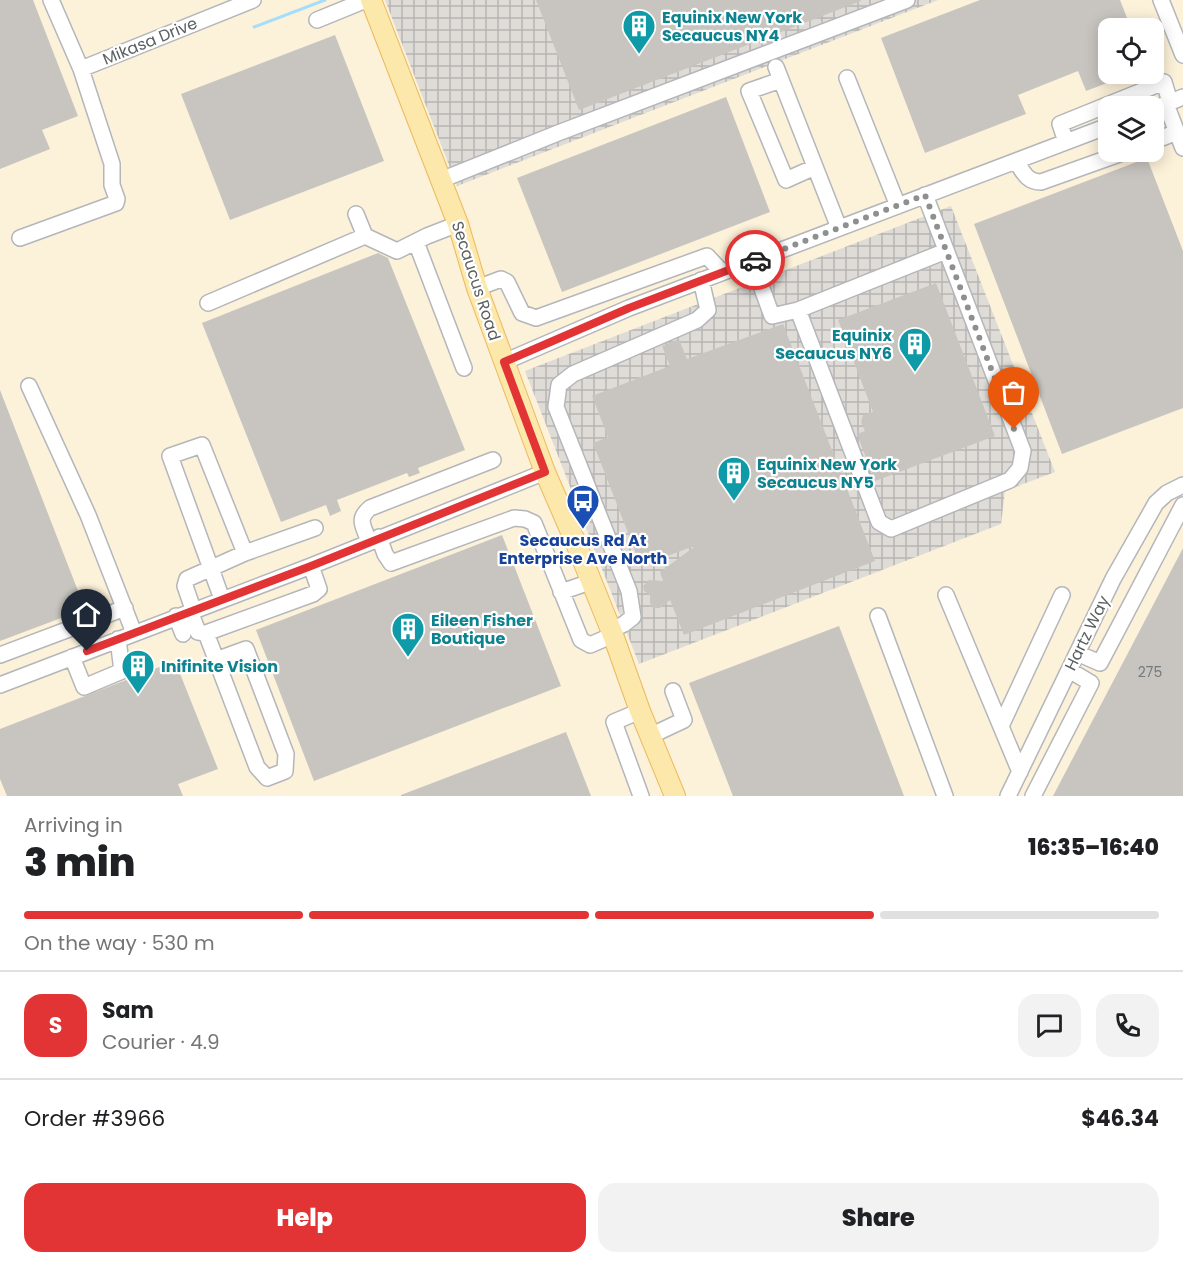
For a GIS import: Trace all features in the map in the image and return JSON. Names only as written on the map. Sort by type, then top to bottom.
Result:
[{"type":"main road","name":"Secaucus Road","points":[[371,0],[458,224],[477,288],[545,472],[612,632],[640,711],[675,796]]},
{"type":"street","points":[[20,238],[116,203],[117,199],[112,185],[112,164],[81,69],[51,0]]},
{"type":"street","name":"Mikasa Drive","points":[[81,69],[253,0]]},
{"type":"street","points":[[317,20],[366,0]]},
{"type":"street","points":[[441,180],[907,0]]},
{"type":"street","points":[[1161,0],[1183,55]]},
{"type":"street","points":[[815,167],[786,180],[749,92],[778,74],[815,167],[839,228]]},
{"type":"street","points":[[847,78],[898,206]]},
{"type":"street","points":[[1066,142],[1060,124],[1164,82],[1168,103],[1183,148]]},
{"type":"street","points":[[504,362],[629,308],[1098,130]]},
{"type":"street","points":[[1164,137],[1177,132]]},
{"type":"street","points":[[1017,161],[1026,177],[1034,182],[1041,182],[1098,162]]},
{"type":"street","points":[[798,310],[879,522],[891,529],[1010,480],[1020,468],[1023,451],[925,195]]},
{"type":"street","points":[[356,214],[364,236],[397,251],[458,224]]},
{"type":"street","points":[[208,303],[364,236]]},
{"type":"street","points":[[416,242],[464,368]]},
{"type":"street","points":[[752,261],[772,316],[798,310],[946,251]]},
{"type":"street","points":[[477,288],[501,279],[507,282],[522,313],[536,318],[707,256],[722,272]]},
{"type":"street","points":[[494,460],[370,508],[361,519],[391,563],[514,518],[534,523],[581,640],[590,645],[624,624],[633,616],[629,591],[556,407],[559,385],[573,374],[697,320],[708,310],[701,280]]},
{"type":"street","points":[[620,288],[629,308]]},
{"type":"street","points":[[29,386],[88,515],[134,633]]},
{"type":"street","points":[[222,599],[170,456],[202,445],[245,554]]},
{"type":"street","points":[[0,685],[311,566],[545,472]]},
{"type":"street","name":"Hartz Way","points":[[1008,796],[1103,599],[1156,503],[1167,493],[1183,485]]},
{"type":"street","points":[[1077,653],[1100,663],[1183,505]]},
{"type":"street","points":[[183,634],[187,579],[315,528]]},
{"type":"street","points":[[186,612],[198,632],[206,633],[313,594],[319,589],[311,566]]},
{"type":"street","points":[[561,592],[590,582]]},
{"type":"street","points":[[946,595],[1020,772]]},
{"type":"street","points":[[1001,726],[1062,595]]},
{"type":"street","points":[[1103,599],[1127,612]]},
{"type":"street","points":[[0,655],[125,608]]},
{"type":"street","points":[[878,616],[945,796]]},
{"type":"street","points":[[206,633],[216,660],[257,767],[267,778],[285,771],[286,754],[246,649],[216,660]]},
{"type":"street","points":[[72,657],[84,687],[122,671],[118,639]]},
{"type":"street","points":[[1033,796],[1091,683],[1069,670]]},
{"type":"street","points":[[650,736],[684,720],[673,691]]},
{"type":"street","points":[[640,711],[614,722],[641,796]]},
{"type":"shaded area","points":[[0,0],[1183,0],[1183,796],[0,796]]},
{"type":"shaded area","points":[[385,0],[938,0],[457,186]]},
{"type":"shaded area","points":[[951,206],[1055,472],[1005,491],[1001,524],[639,664],[525,371]]},
{"type":"building","points":[[0,0],[33,0],[78,116],[42,130],[50,149],[0,169]]},
{"type":"building","name":"Equinix New York Secaucus NY4","points":[[536,0],[861,0],[861,1],[579,110]]},
{"type":"building","points":[[980,0],[1120,0],[1127,18],[1098,18],[1098,84],[1105,84],[1086,91],[1078,71],[1018,95],[1026,114],[925,153],[881,38]]},
{"type":"building","points":[[335,35],[384,161],[230,220],[181,94]]},
{"type":"building","points":[[726,97],[770,212],[562,292],[517,178]]},
{"type":"building","points":[[1137,162],[1149,162],[1183,251],[1183,408],[1062,454],[974,224]]},
{"type":"building","points":[[378,253],[388,258],[465,450],[418,468],[420,473],[409,477],[407,473],[337,500],[341,511],[330,516],[326,505],[281,522],[202,323]]},
{"type":"building","name":"Equinix Secaucus NY6","points":[[936,283],[995,436],[875,481],[857,434],[865,431],[861,422],[863,415],[873,412],[838,320]]},
{"type":"building","name":"Equinix New York Secaucus NY5","points":[[783,324],[875,561],[684,635],[670,600],[660,608],[653,608],[650,595],[644,591],[643,586],[649,580],[663,581],[660,572],[694,546],[641,566],[593,443],[608,437],[592,396],[670,366],[662,346],[679,339],[687,359]]},
{"type":"building","points":[[0,390],[85,609],[0,641]]},
{"type":"building","name":"Eileen Fisher Boutique","points":[[502,535],[561,686],[314,781],[256,630]]},
{"type":"building","points":[[1183,548],[1183,796],[1053,796]]},
{"type":"building","points":[[839,626],[904,796],[733,796],[689,683]]},
{"type":"building","name":"Inifinite Vision","points":[[175,661],[218,769],[178,784],[183,796],[7,796],[0,779],[0,729]]},
{"type":"building","points":[[566,732],[591,796],[401,796],[401,795]]},
{"type":"waterway","points":[[254,27],[325,0]]},
{"type":"way so far","points":[[755,260],[925,195],[1014,429]]},
{"type":"place","name":"Equinix New York Secaucus NY4","points":[[639,55]]},
{"type":"place","name":"Equinix Secaucus NY6","points":[[915,373]]},
{"type":"place","name":"Equinix New York Secaucus NY5","points":[[734,502]]},
{"type":"place","name":"Secaucus Rd At Enterprise Ave North","points":[[583,530]]},
{"type":"place","name":"Eileen Fisher Boutique","points":[[408,658]]},
{"type":"place","name":"Inifinite Vision","points":[[138,695]]},
{"type":"route","points":[[87,651],[311,566],[545,472],[504,362],[629,308],[755,260]]}]
